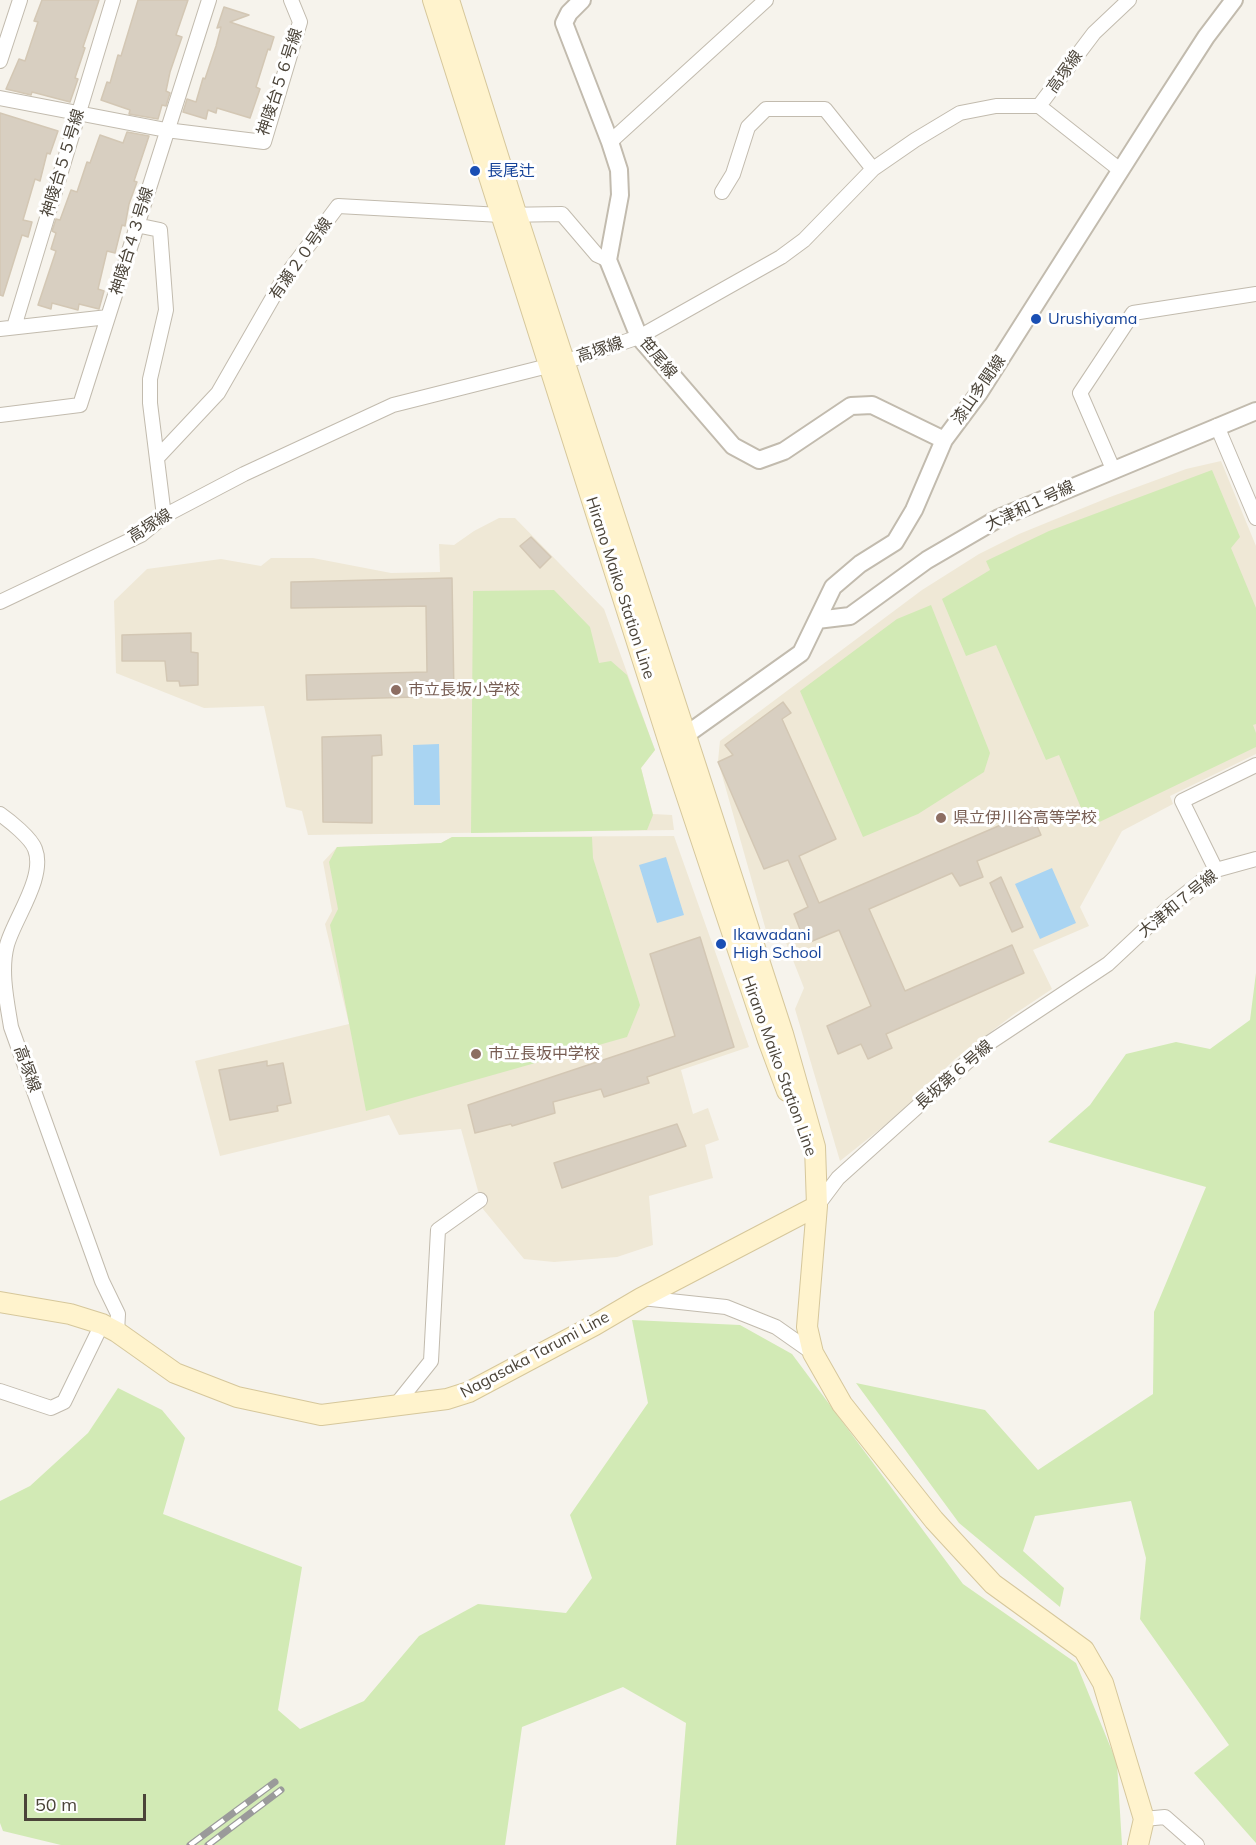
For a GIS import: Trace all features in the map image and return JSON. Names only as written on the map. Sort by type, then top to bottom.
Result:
[{"type":"main road","name":"Hirano Maiko Station Line","points":[[433,0],[508,214],[678,740],[768,1040],[817,1172],[817,1206],[807,1328],[813,1353],[842,1404],[934,1520],[993,1584],[1084,1650],[1103,1683],[1144,1819],[1138,1845]]},
{"type":"main road","name":"Hirano Maiko Station Line","points":[[449,0],[508,214]]},
{"type":"main road","name":"Nagasaka Tarumi Line","points":[[0,1302],[70,1314],[109,1328],[175,1373],[237,1397],[321,1415],[447,1399],[469,1392],[641,1298],[817,1206]]},
{"type":"street","points":[[0,61],[20,0]]},
{"type":"street","name":"神陵台５５号線","points":[[7,328],[113,0]]},
{"type":"street","name":"神陵台４３号線","points":[[0,415],[80,405],[209,0]]},
{"type":"street","name":"神陵台５６号線","points":[[166,130],[264,142],[300,22],[291,0]]},
{"type":"street","points":[[582,0],[569,13],[564,23],[619,170],[620,195],[608,260]]},
{"type":"street","points":[[610,142],[766,0]]},
{"type":"street","name":"高塚線","points":[[0,602],[141,535],[164,516],[244,474],[393,405],[556,364],[639,337],[716,296],[796,246],[873,169],[960,113],[996,106],[1039,106],[1094,33],[1129,0]]},
{"type":"street","name":"漆山多聞線","points":[[678,740],[801,653],[833,587],[860,564],[895,542],[914,510],[944,440],[980,393],[1120,170],[1206,37],[1234,0]]},
{"type":"street","points":[[0,98],[166,130]]},
{"type":"street","points":[[1039,106],[1120,170]]},
{"type":"street","points":[[722,192],[733,174],[748,127],[766,110],[825,109],[873,169]]},
{"type":"street","name":"有瀬２０号線","points":[[157,458],[218,393],[284,279],[338,206],[508,214],[562,214],[597,255],[608,260]]},
{"type":"street","points":[[136,225],[160,230],[166,310],[150,379],[150,403],[164,516]]},
{"type":"street","name":"笹尾線","points":[[608,260],[639,337],[734,446],[759,460],[784,451],[850,406],[872,405],[944,440]]},
{"type":"street","points":[[1113,469],[1080,393],[1133,313],[1256,294]]},
{"type":"street","points":[[7,328],[108,317]]},
{"type":"street","name":"大津和１号線","points":[[817,620],[850,616],[927,560],[999,518],[1256,411]]},
{"type":"street","points":[[1217,426],[1256,518]]},
{"type":"street","points":[[1216,870],[1182,801],[1256,765]]},
{"type":"street","name":"高塚線","points":[[0,814],[12,822],[35,849],[37,864],[31,892],[7,946],[4,987],[6,1027],[102,1281],[118,1314],[109,1328]]},
{"type":"street","name":"大津和７号線","points":[[1108,964],[1170,906],[1216,870],[1256,859]]},
{"type":"street","name":"長坂第６号線","points":[[817,1206],[838,1178],[986,1045],[1108,964]]},
{"type":"street","points":[[395,1406],[431,1361],[438,1230],[480,1200]]},
{"type":"street","points":[[641,1298],[726,1307],[776,1327],[813,1353]]},
{"type":"street","points":[[0,1390],[51,1408],[64,1402],[109,1328]]},
{"type":"street","points":[[1144,1819],[1165,1817],[1197,1845]]},
{"type":"shaded area","name":"県立伊川谷高等学校","points":[[1221,461],[1256,546],[1256,754],[1170,796],[1173,804],[1122,831],[1080,907],[1089,926],[1033,950],[1052,989],[955,1059],[899,1114],[840,1161],[795,1009],[804,988],[785,940],[767,934],[718,761],[720,741],[922,590],[979,554],[1019,534],[1110,497],[1186,469]]},
{"type":"shaded area","name":"市立長坂小学校","points":[[499,518],[515,518],[604,609],[655,750],[641,768],[653,814],[672,815],[674,830],[308,835],[302,811],[286,807],[264,706],[204,708],[116,673],[114,601],[147,569],[221,559],[261,566],[271,558],[313,558],[391,573],[440,572],[439,544],[454,545]]},
{"type":"shaded area","name":"市立長坂中学校","points":[[674,836],[749,1047],[681,1070],[693,1114],[708,1108],[719,1140],[705,1145],[713,1178],[649,1196],[653,1245],[617,1257],[554,1262],[524,1259],[483,1209],[461,1129],[399,1135],[389,1115],[220,1156],[195,1061],[349,1024],[325,924],[332,911],[323,862],[337,847],[441,843],[452,837]]},
{"type":"green space","points":[[1212,470],[1240,537],[1231,548],[1256,608],[1256,724],[1253,725],[1256,733],[1256,747],[1089,827],[1059,755],[1046,760],[996,645],[966,656],[942,599],[990,570],[986,561],[1049,531]]},
{"type":"green space","points":[[554,590],[590,627],[599,663],[611,661],[627,675],[655,750],[641,768],[653,815],[647,830],[471,833],[473,591]]},
{"type":"green space","points":[[931,605],[990,753],[984,772],[918,814],[863,837],[800,691],[897,619]]},
{"type":"green space","points":[[452,837],[592,837],[593,858],[640,1005],[627,1037],[366,1111],[330,925],[338,909],[329,862],[337,847],[441,843]]},
{"type":"green space","points":[[1256,973],[1256,1843],[1194,1773],[1229,1745],[1140,1619],[1146,1558],[1131,1501],[1035,1516],[1023,1551],[1064,1588],[1060,1607],[959,1523],[856,1383],[985,1410],[1038,1470],[1153,1394],[1154,1312],[1206,1187],[1048,1142],[1090,1105],[1126,1054],[1176,1042],[1210,1049],[1250,1020]]},
{"type":"green space","points":[[632,1320],[740,1325],[792,1354],[963,1584],[1076,1663],[1117,1763],[1122,1845],[676,1845],[686,1723],[623,1687],[522,1727],[505,1845],[61,1845],[3,1831],[0,1823],[0,1501],[30,1486],[88,1433],[118,1388],[162,1410],[185,1438],[163,1514],[302,1567],[278,1710],[300,1729],[364,1701],[419,1636],[478,1604],[566,1613],[592,1578],[570,1515],[648,1403]]},
{"type":"water","points":[[439,744],[440,805],[414,805],[413,745]]},
{"type":"water","points":[[666,857],[684,915],[657,923],[639,865]]},
{"type":"water","points":[[1052,868],[1076,923],[1040,939],[1015,884]]},
{"type":"building","points":[[42,0],[99,0],[83,47],[85,48],[75,78],[78,79],[70,102],[32,92],[31,95],[6,89],[19,59],[25,61],[38,22],[34,21]]},
{"type":"building","points":[[138,0],[188,0],[176,35],[182,37],[170,72],[166,91],[170,93],[166,106],[162,105],[158,119],[129,114],[130,110],[101,100],[107,82],[110,83],[118,55],[121,56]]},
{"type":"building","points":[[224,7],[249,15],[230,22],[274,37],[256,87],[260,89],[250,118],[217,108],[216,113],[208,110],[206,119],[183,112],[187,99],[196,102],[203,78],[205,79],[216,46],[221,27],[217,28]]},
{"type":"building","points":[[0,113],[58,131],[50,154],[47,153],[40,181],[35,179],[23,220],[32,222],[28,237],[22,235],[3,296],[0,295]]},
{"type":"building","points":[[127,132],[149,136],[134,181],[137,182],[129,204],[125,226],[122,225],[115,253],[107,251],[98,289],[104,291],[99,309],[79,304],[78,310],[52,303],[51,309],[38,305],[56,251],[51,249],[56,233],[52,231],[56,219],[60,220],[71,190],[77,192],[87,162],[90,163],[100,135],[123,143]]},
{"type":"building","points":[[531,537],[551,557],[540,568],[520,546]]},
{"type":"building","points":[[452,578],[454,696],[307,700],[306,675],[427,672],[426,606],[291,608],[291,582]]},
{"type":"building","points":[[191,633],[191,652],[198,653],[198,685],[180,686],[179,681],[167,681],[165,661],[122,661],[122,635]]},
{"type":"building","points":[[783,702],[791,713],[782,719],[836,839],[799,856],[819,903],[1031,812],[1041,835],[977,861],[983,877],[960,886],[952,873],[869,909],[905,991],[1012,945],[1024,973],[886,1034],[892,1048],[868,1059],[861,1044],[838,1054],[827,1026],[871,1006],[839,930],[810,942],[807,936],[803,937],[794,914],[808,907],[788,860],[764,869],[718,762],[733,755],[725,745]]},
{"type":"building","points":[[381,735],[382,755],[372,756],[372,823],[323,822],[322,737]]},
{"type":"building","points":[[1001,877],[1023,927],[1012,932],[990,883]]},
{"type":"building","points":[[700,937],[734,1047],[647,1077],[649,1083],[604,1097],[601,1089],[553,1102],[555,1113],[512,1126],[511,1124],[475,1133],[468,1105],[675,1036],[650,954]]},
{"type":"building","points":[[267,1061],[267,1066],[283,1063],[291,1103],[277,1106],[278,1111],[230,1120],[219,1070]]},
{"type":"building","points":[[677,1124],[686,1146],[562,1188],[554,1163]]},
{"type":"railway","points":[[190,1845],[275,1782]]},
{"type":"railway","points":[[208,1845],[281,1790]]},
{"type":"place","name":"長尾辻","points":[[475,171]]},
{"type":"place","name":"Urushiyama","points":[[1036,319]]},
{"type":"place","name":"市立長坂小学校","points":[[396,690]]},
{"type":"place","name":"県立伊川谷高等学校","points":[[941,818]]},
{"type":"place","name":"Ikawadani High School","points":[[721,944]]},
{"type":"place","name":"市立長坂中学校","points":[[476,1054]]}]
